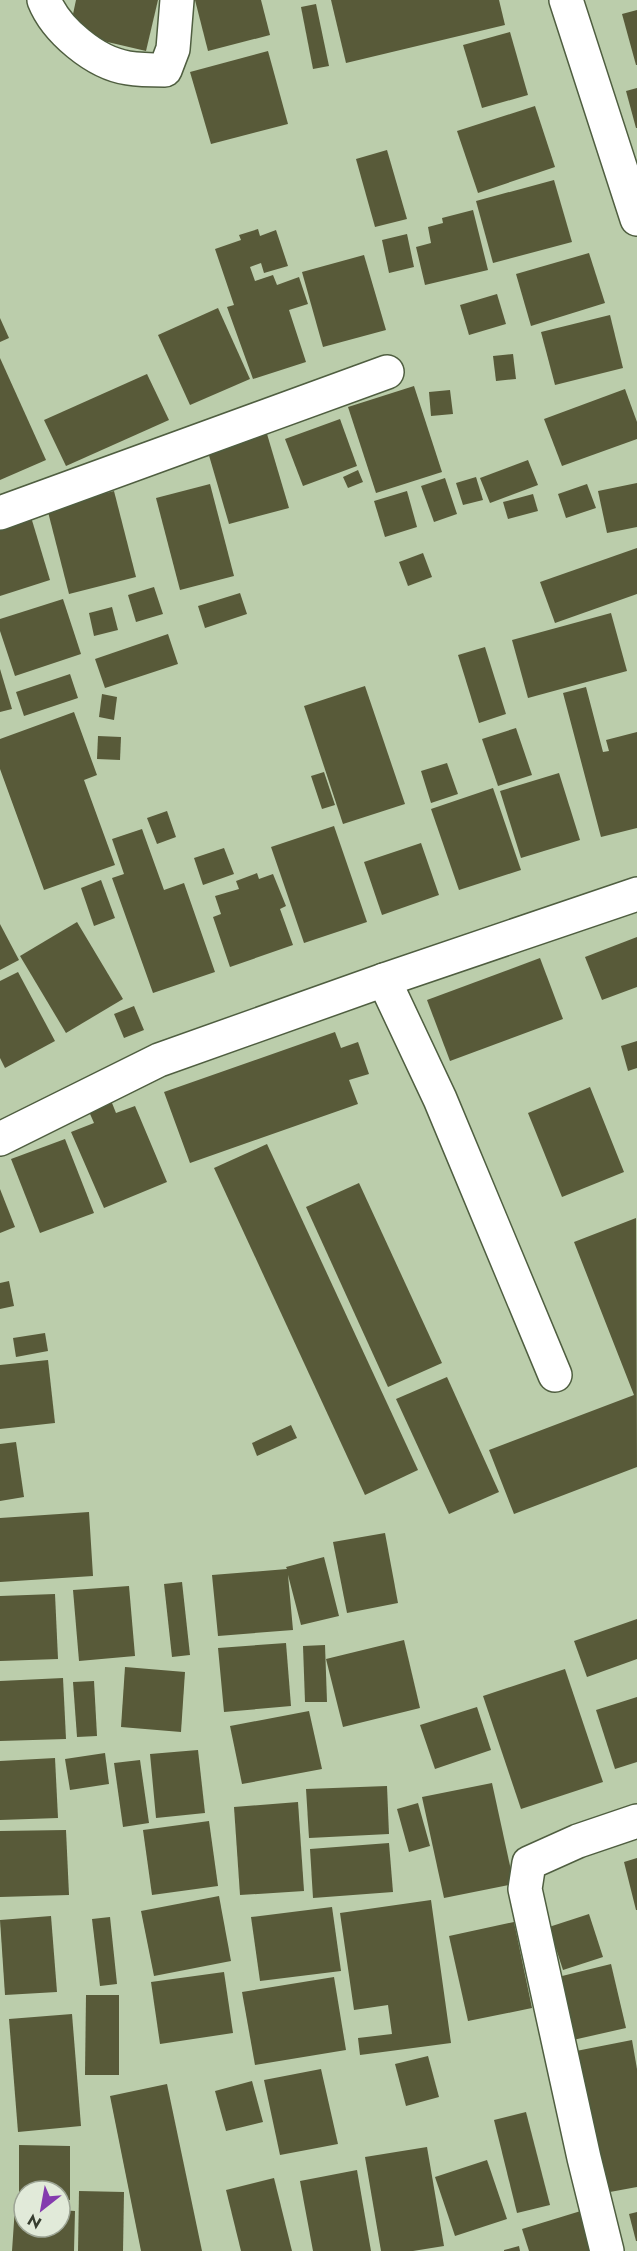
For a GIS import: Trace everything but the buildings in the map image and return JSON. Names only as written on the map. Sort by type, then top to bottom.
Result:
[{"type":"street","points":[[44,0],[70,38],[95,56],[126,68],[165,70],[173,50],[177,0]]},
{"type":"street","points":[[566,0],[637,219]]},
{"type":"street","points":[[0,513],[387,372]]},
{"type":"street","points":[[0,1139],[159,1060],[637,894]]},
{"type":"street","points":[[384,980],[440,1099],[555,1375]]},
{"type":"street","points":[[607,2251],[584,2158],[525,1890],[529,1863],[578,1841],[637,1821]]}]
